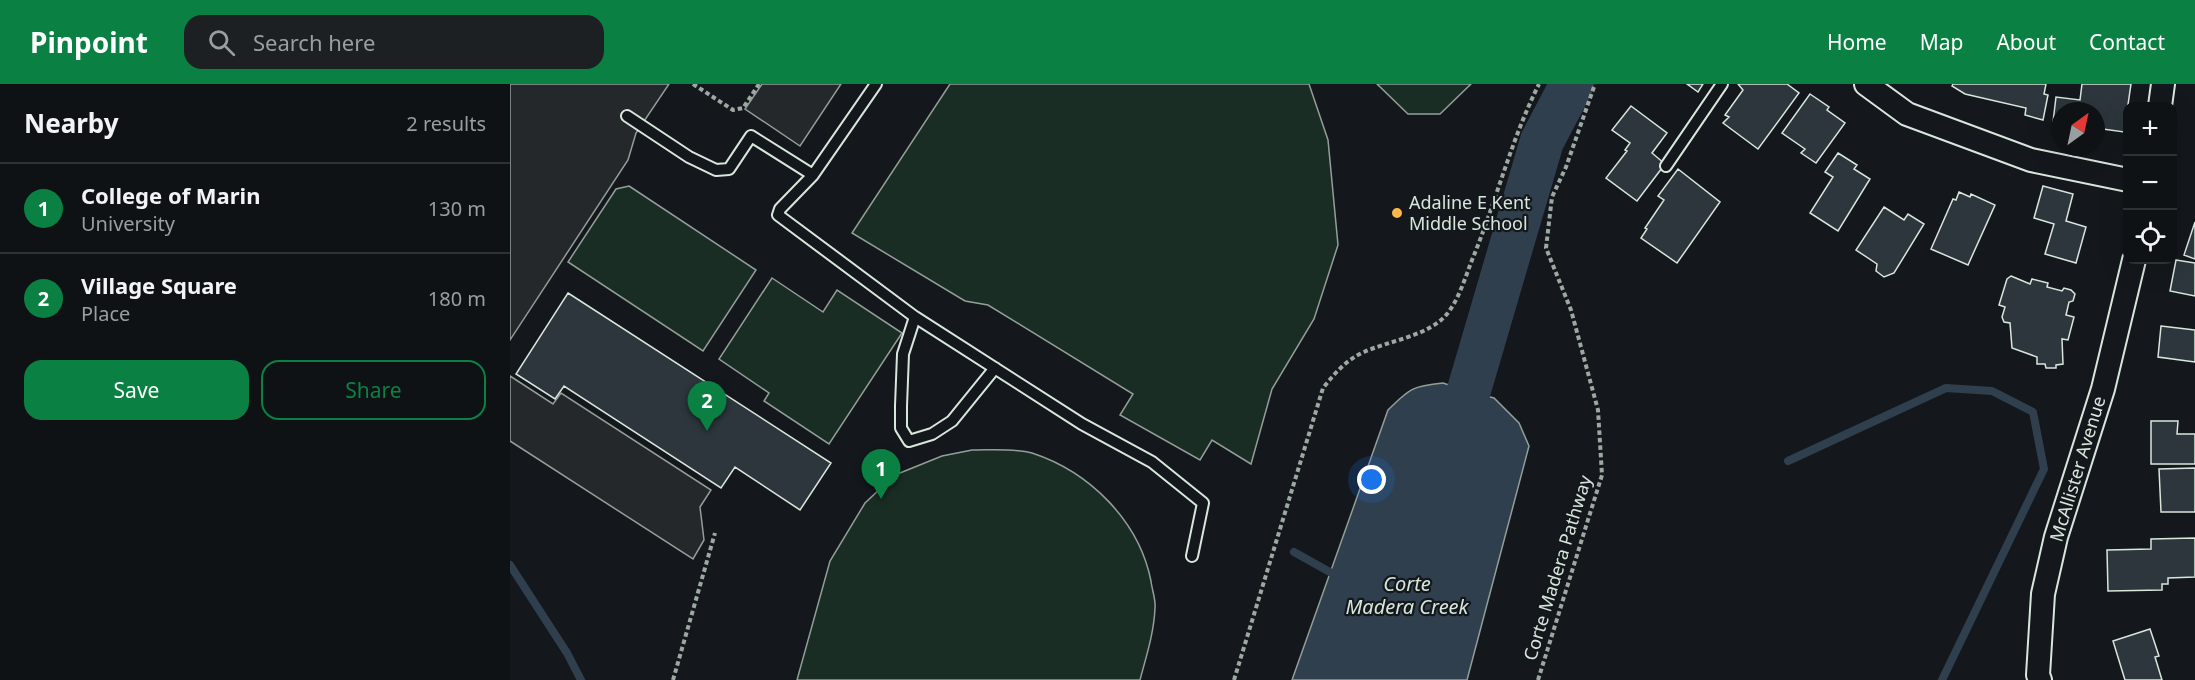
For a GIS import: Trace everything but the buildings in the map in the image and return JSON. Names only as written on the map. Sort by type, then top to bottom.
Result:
[{"type":"street","points":[[1866,84],[1907,114],[2031,160],[2123,179]]},
{"type":"street","points":[[2161,102],[2163,84]]},
{"type":"street","name":"McAllister Avenue","points":[[2040,680],[2038,675],[2043,594],[2056,537],[2103,389],[2133,264]]},
{"type":"lane","points":[[876,84],[813,175],[780,209],[778,215],[915,317],[1082,424],[1152,462],[1203,503],[1192,556]]},
{"type":"lane","points":[[1666,166],[1722,84]]},
{"type":"lane","points":[[627,116],[688,157],[716,170],[729,170],[751,136],[813,175]]},
{"type":"lane","points":[[915,317],[903,354],[900,428],[909,441],[932,434],[952,421],[995,368]]},
{"type":"path","points":[[693,84],[733,110],[743,108],[759,84]]},
{"type":"path","points":[[1234,680],[1323,388],[1340,367],[1363,352],[1402,339],[1433,325],[1446,315],[1460,292],[1484,231],[1524,114],[1539,84]]},
{"type":"path","name":"Corte Madera Pathway","points":[[1538,680],[1602,475],[1598,410],[1571,310],[1546,248],[1552,197],[1566,167],[1594,84]]},
{"type":"path","points":[[673,680],[715,533]]},
{"type":"green space","points":[[950,84],[1309,84],[1328,140],[1338,245],[1314,319],[1272,389],[1251,464],[1212,440],[1200,460],[1120,415],[1133,394],[988,305],[965,301],[852,233]]},
{"type":"green space","points":[[1377,84],[1471,84],[1440,114],[1408,114]]},
{"type":"green space","points":[[629,186],[756,270],[703,351],[568,262],[616,189]]},
{"type":"green space","points":[[772,278],[823,312],[837,290],[902,333],[829,444],[764,401],[769,393],[719,359]]},
{"type":"green space","points":[[972,450],[1025,451],[1053,461],[1092,486],[1123,519],[1136,538],[1145,559],[1155,602],[1151,636],[1140,680],[797,680],[830,561],[865,503],[895,475],[942,456]]},
{"type":"shaded area","points":[[510,84],[669,84],[636,133],[628,160],[510,340]]},
{"type":"shaded area","points":[[762,84],[841,84],[800,146],[745,109]]},
{"type":"shaded area","points":[[510,376],[553,404],[561,393],[711,490],[700,507],[704,540],[693,559],[510,441]]},
{"type":"water","name":"Corte Madera Creek","points":[[1443,383],[1494,398],[1519,423],[1529,446],[1467,680],[1292,680],[1388,410],[1413,389]]},
{"type":"waterway","name":"Corte Madera Creek","points":[[1452,448],[1542,141],[1572,84]]},
{"type":"waterway","points":[[1788,461],[1946,388],[1992,391],[2033,412],[2044,469],[1942,680]]},
{"type":"waterway","points":[[1294,552],[1337,576]]},
{"type":"waterway","points":[[510,565],[567,653],[581,680]]},
{"type":"place","name":"Adaline E Kent Middle School","points":[[1397,213]]},
{"type":"place","name":"Village Square","points":[[707,431]]},
{"type":"place","name":"College of Marin","points":[[881,499]]}]
